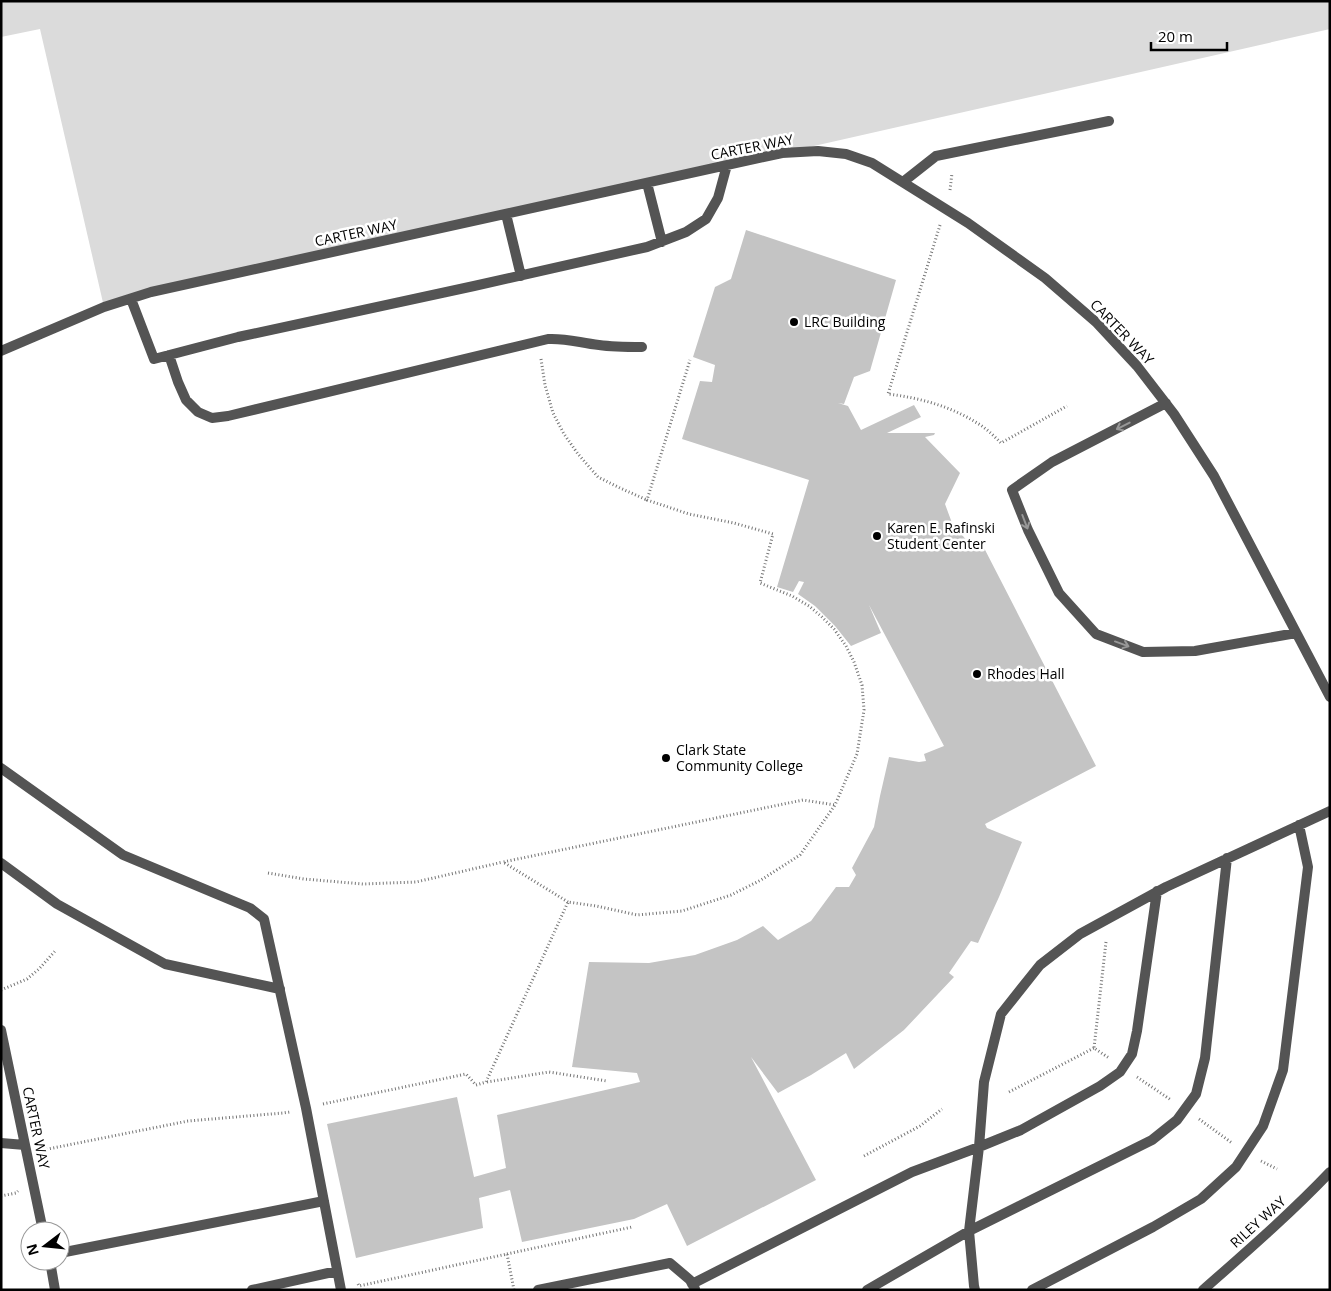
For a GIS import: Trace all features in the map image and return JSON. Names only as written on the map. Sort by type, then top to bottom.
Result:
[{"type":"lane","points":[[903,182],[936,156],[1109,122]]},
{"type":"lane","name":"CARTER WAY","points":[[1,351],[104,308],[151,292],[782,153],[818,151],[846,154],[872,163],[903,182],[968,223],[1045,278],[1097,323],[1137,366],[1174,414],[1214,476],[1330,697]]},
{"type":"lane","points":[[131,299],[154,359],[238,337],[521,276],[662,242],[686,232],[706,219],[718,198],[727,165]]},
{"type":"lane","points":[[647,183],[662,242]]},
{"type":"lane","points":[[506,214],[521,276]]},
{"type":"lane","points":[[169,355],[186,400],[198,412],[212,418],[228,416],[548,339],[571,340],[597,345],[642,347]]},
{"type":"lane","points":[[1166,404],[1052,462],[1012,490],[1028,530],[1059,594],[1096,634],[1143,652],[1195,651],[1296,633]]},
{"type":"lane","points":[[1,768],[123,855],[250,908],[264,919],[306,1108],[341,1290]]},
{"type":"lane","points":[[975,1290],[969,1231],[980,1148],[984,1082],[1001,1014],[1040,965],[1080,934],[1157,891],[1330,811]]},
{"type":"lane","points":[[1032,1290],[1201,1199],[1236,1167],[1263,1126],[1283,1070],[1308,867],[1299,825]]},
{"type":"lane","points":[[867,1290],[969,1231],[1152,1140],[1177,1120],[1196,1094],[1205,1058],[1228,858]]},
{"type":"lane","points":[[1,863],[57,904],[165,964],[280,989]]},
{"type":"lane","points":[[538,1290],[670,1263],[690,1280],[694,1287],[912,1172],[980,1148],[1021,1130],[1100,1086],[1120,1072],[1132,1054],[1157,891]]},
{"type":"lane","name":"CARTER WAY","points":[[1,1030],[41,1221]]},
{"type":"lane","points":[[1,1143],[25,1145]]},
{"type":"lane","name":"RILEY WAY","points":[[1203,1290],[1265,1236],[1312,1192],[1330,1172]]},
{"type":"lane","points":[[70,1251],[324,1201]]},
{"type":"lane","points":[[52,1271],[56,1290]]},
{"type":"lane","points":[[252,1290],[337,1271]]},
{"type":"path","points":[[952,173],[946,209],[888,394],[914,398],[947,407],[979,423],[1001,443],[1067,406]]},
{"type":"path","points":[[503,862],[568,902],[636,915],[682,911],[731,896],[761,880],[800,855],[835,805],[857,754],[864,710],[862,685],[854,662],[834,629],[809,606],[792,596],[760,583],[774,534],[734,523],[689,514],[648,500],[598,477],[578,454],[564,434],[553,413],[545,385],[541,358]]},
{"type":"path","points":[[648,500],[690,360]]},
{"type":"path","points":[[268,873],[304,879],[363,884],[416,882],[503,862],[803,800],[835,805]]},
{"type":"path","points":[[486,1082],[568,902]]},
{"type":"path","points":[[1094,1048],[1106,942]]},
{"type":"path","points":[[1,990],[27,979],[56,950]]},
{"type":"path","points":[[1094,1048],[1246,1152],[1277,1169]]},
{"type":"path","points":[[1009,1092],[1094,1048]]},
{"type":"path","points":[[1,1196],[16,1193],[40,1150],[188,1121],[284,1113],[466,1074],[476,1085],[549,1072],[607,1080]]},
{"type":"path","points":[[864,1156],[920,1126],[942,1108]]},
{"type":"path","points":[[356,1278],[359,1286],[632,1227]]},
{"type":"path","points":[[508,1254],[514,1290]]},
{"type":"shaded area","points":[[1,1],[1330,1],[1330,29],[104,307],[40,29],[1,37]]},
{"type":"building","points":[[746,230],[896,280],[870,371],[854,377],[844,404],[838,403],[848,406],[861,430],[914,405],[921,417],[887,433],[935,433],[925,437],[960,473],[945,504],[952,523],[973,548],[982,544],[1096,766],[985,824],[987,828],[1022,842],[978,943],[971,941],[949,973],[954,977],[904,1030],[854,1069],[846,1053],[778,1093],[751,1057],[816,1180],[687,1246],[667,1204],[634,1219],[522,1242],[510,1190],[479,1198],[483,1228],[356,1258],[327,1124],[457,1097],[474,1177],[506,1168],[497,1115],[640,1082],[637,1073],[572,1067],[589,962],[649,963],[695,955],[737,940],[763,926],[778,940],[811,921],[836,887],[849,887],[856,875],[852,868],[874,827],[889,757],[919,762],[926,761],[924,754],[944,746],[869,605],[881,633],[851,646],[815,606],[798,594],[804,582],[799,581],[793,592],[777,587],[809,480],[682,439],[700,381],[712,382],[715,365],[693,357],[715,287],[731,279]]},
{"type":"place","name":"LRC Building","points":[[794,322]]},
{"type":"place","name":"Karen E. Rafinski Student Center","points":[[877,536]]},
{"type":"place","name":"Rhodes Hall","points":[[977,674]]},
{"type":"place","name":"Clark State Community College","points":[[666,758]]}]
